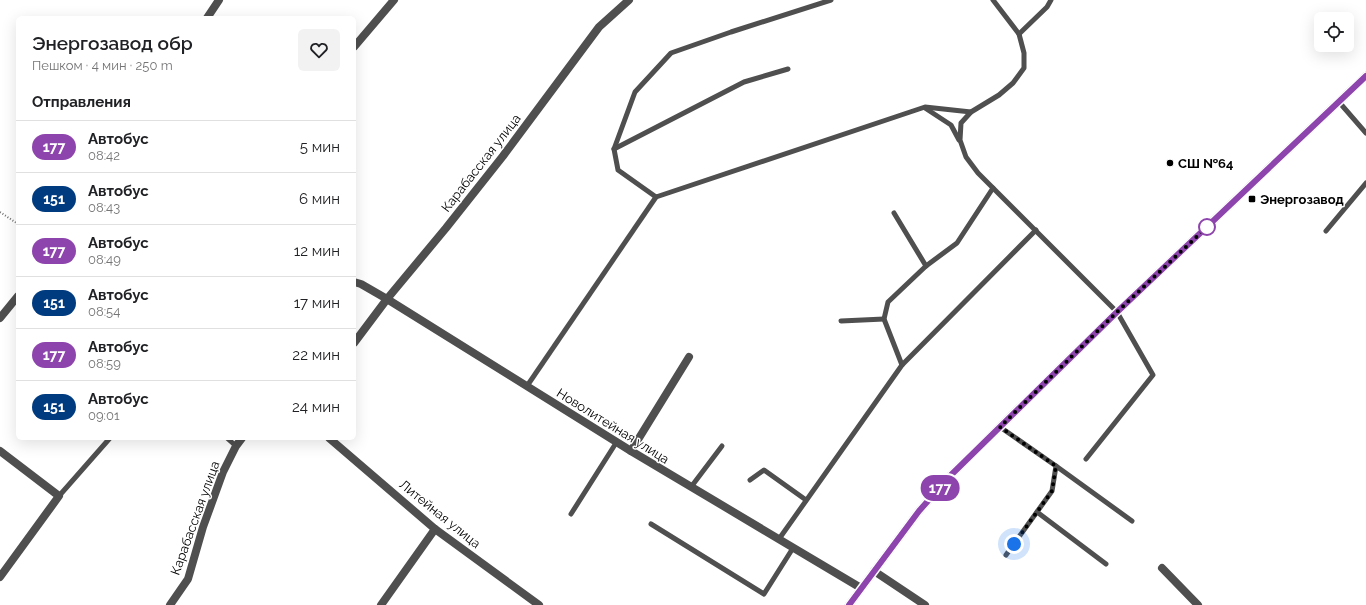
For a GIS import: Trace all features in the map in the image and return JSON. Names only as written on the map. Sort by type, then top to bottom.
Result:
[{"type":"street","points":[[208,16],[219,0]]},
{"type":"street","points":[[356,45],[394,0]]},
{"type":"street","name":"Карабасская улица","points":[[356,340],[503,156],[599,27],[629,0]]},
{"type":"street","points":[[849,605],[919,511],[951,475],[1117,312],[1366,76]]},
{"type":"street","name":"Новолитейная улица","points":[[356,283],[388,299],[616,443],[861,588]]},
{"type":"street","points":[[0,318],[16,298]]},
{"type":"street","points":[[630,451],[689,357]]},
{"type":"street","name":"Карабасская улица","points":[[170,605],[188,579],[203,527],[223,472],[240,440]]},
{"type":"street","name":"Литейная улица","points":[[331,440],[435,529],[539,605]]},
{"type":"street","points":[[0,451],[59,496],[0,577]]},
{"type":"street","points":[[381,605],[435,529]]},
{"type":"street","points":[[1162,568],[1198,605]]},
{"type":"street","points":[[874,571],[925,605]]},
{"type":"lane","points":[[656,197],[618,170],[614,149],[635,92],[671,53],[831,0]]},
{"type":"lane","points":[[960,140],[961,123],[971,112],[999,95],[1013,83],[1024,68],[1024,52],[1019,34],[993,0]]},
{"type":"lane","points":[[1019,34],[1047,7],[1051,0]]},
{"type":"lane","points":[[614,149],[744,82],[788,69]]},
{"type":"lane","points":[[1339,102],[1366,133]]},
{"type":"lane","points":[[527,386],[656,197],[925,107],[971,112]]},
{"type":"lane","points":[[925,107],[951,125],[960,140],[966,157],[978,173],[1117,312],[1153,375],[1086,460]]},
{"type":"lane","points":[[1326,231],[1366,184]]},
{"type":"lane","points":[[902,365],[884,319],[888,302],[926,266],[957,242],[993,188]]},
{"type":"lane","points":[[894,213],[926,266]]},
{"type":"lane","points":[[779,539],[902,365],[1036,230]]},
{"type":"lane","points":[[841,321],[884,319]]},
{"type":"lane","points":[[1000,427],[1132,521]]},
{"type":"lane","points":[[59,496],[108,440]]},
{"type":"lane","points":[[229,440],[236,446]]},
{"type":"lane","points":[[571,514],[616,443]]},
{"type":"lane","points":[[691,487],[722,446]]},
{"type":"lane","points":[[1006,555],[1052,491],[1056,466]]},
{"type":"lane","points":[[750,480],[764,470],[806,500]]},
{"type":"lane","points":[[1037,512],[1106,564]]},
{"type":"lane","points":[[651,524],[764,594],[793,548]]},
{"type":"path","points":[[0,212],[16,223]]},
{"type":"bus line","name":"177","points":[[849,605],[919,511],[951,475],[1117,312],[1366,76]]},
{"type":"place","name":"СШ №64","points":[[1170,163]]},
{"type":"place","name":"Энергозавод","points":[[1252,199]]},
{"type":"route","points":[[1014,544],[1052,491],[1056,466],[1000,427],[1117,312],[1207,227]]}]
